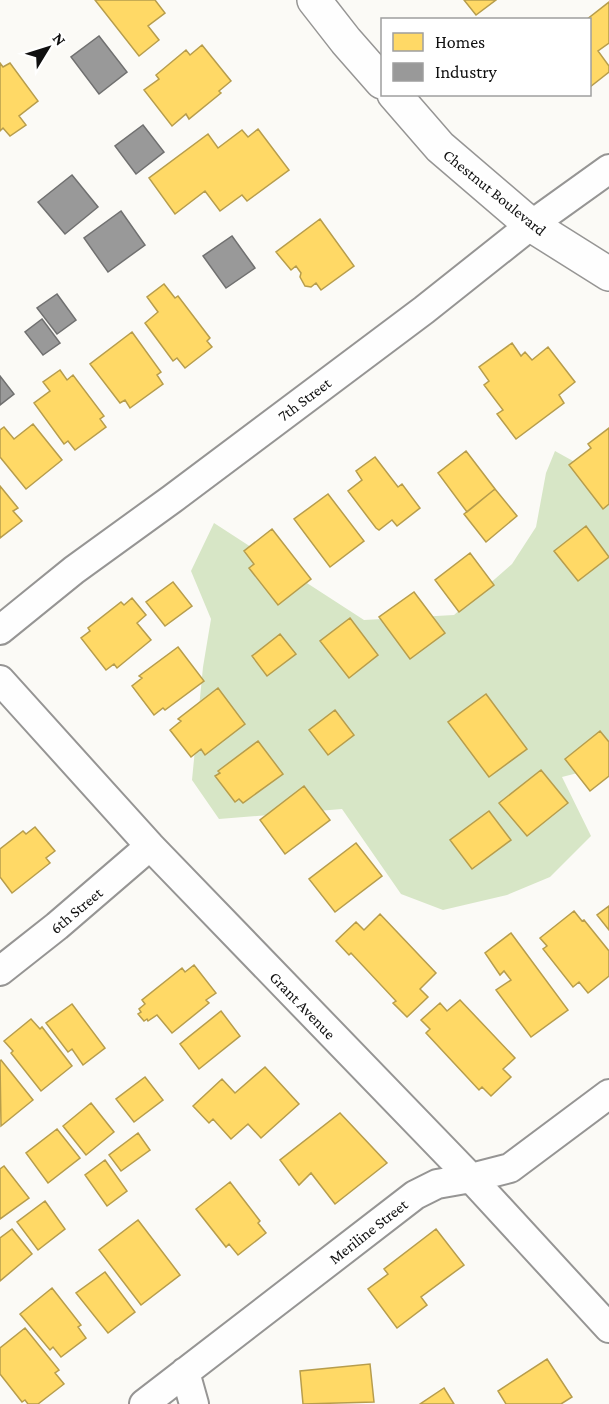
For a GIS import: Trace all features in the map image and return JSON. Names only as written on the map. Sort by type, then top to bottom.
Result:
[{"type":"street","points":[[314,0],[381,81]]},
{"type":"street","name":"Chestnut Boulevard","points":[[396,96],[440,147],[531,225],[609,274]]},
{"type":"street","name":"7th Street","points":[[0,630],[74,570],[424,310],[531,225],[609,169]]},
{"type":"street","name":"Grant Avenue","points":[[0,680],[150,846],[471,1178],[609,1329]]},
{"type":"street","name":"6th Street","points":[[0,971],[57,926],[150,846]]},
{"type":"street","name":"Meriline Street","points":[[144,1404],[415,1195],[437,1184],[510,1168],[609,1094]]},
{"type":"street","points":[[185,1372],[194,1404]]},
{"type":"green space","points":[[555,451],[609,481],[609,765],[562,777],[591,836],[550,877],[507,895],[443,910],[401,894],[342,809],[219,819],[192,780],[203,667],[211,619],[191,571],[214,523],[364,620],[454,615],[512,564],[536,527],[546,473]]},
{"type":"building: Homes","points":[[95,0],[155,0],[165,13],[148,26],[159,40],[139,56]]},
{"type":"building: Homes","points":[[464,0],[496,0],[476,15]]},
{"type":"building: Homes","points":[[609,2],[609,43],[598,51],[609,66],[609,72],[591,86],[591,18],[589,18]]},
{"type":"building: Homes","points":[[202,45],[231,81],[219,91],[221,93],[189,119],[186,114],[172,126],[144,90],[159,79],[156,75],[186,50],[190,55]]},
{"type":"building: Homes","points":[[0,63],[3,67],[10,63],[38,101],[19,116],[26,125],[10,136],[3,128],[0,131]]},
{"type":"building: Homes","points":[[258,129],[289,170],[247,201],[242,195],[220,211],[205,191],[175,214],[149,178],[208,134],[218,148],[242,130],[248,137]]},
{"type":"building: Homes","points":[[320,219],[354,266],[321,290],[316,283],[311,287],[305,286],[296,266],[291,270],[276,252]]},
{"type":"building: Homes","points":[[164,284],[175,298],[178,296],[210,338],[207,341],[212,347],[185,368],[177,358],[173,361],[145,323],[158,312],[147,297]]},
{"type":"building: Homes","points":[[132,332],[161,372],[157,375],[163,384],[130,408],[125,400],[120,403],[90,364]]},
{"type":"building: Homes","points":[[512,343],[521,356],[525,352],[532,360],[548,347],[575,382],[559,395],[564,403],[516,439],[497,414],[503,410],[484,385],[489,381],[479,367]]},
{"type":"building: Homes","points":[[60,370],[67,380],[73,375],[104,416],[100,419],[106,427],[75,450],[68,441],[64,444],[34,403],[50,391],[43,382]]},
{"type":"building: Homes","points":[[33,424],[62,460],[26,489],[0,457],[0,430],[4,427],[14,439]]},
{"type":"building: Homes","points":[[609,428],[609,504],[603,509],[569,465],[591,448],[588,444]]},
{"type":"building: Homes","points":[[466,451],[495,489],[467,512],[438,473]]},
{"type":"building: Homes","points":[[375,457],[398,487],[402,484],[420,508],[397,526],[392,520],[379,530],[348,491],[362,480],[356,471]]},
{"type":"building: Homes","points":[[0,486],[18,508],[13,511],[22,521],[0,538]]},
{"type":"building: Homes","points":[[495,489],[517,516],[486,542],[464,514]]},
{"type":"building: Homes","points":[[328,494],[364,541],[330,567],[294,519]]},
{"type":"building: Homes","points":[[586,526],[609,557],[578,581],[554,551]]},
{"type":"building: Homes","points":[[272,529],[311,579],[278,605],[249,568],[254,564],[244,551]]},
{"type":"building: Homes","points":[[470,553],[494,585],[459,612],[435,580]]},
{"type":"building: Homes","points":[[173,582],[192,606],[165,626],[146,602]]},
{"type":"building: Homes","points":[[414,592],[445,633],[410,659],[379,617]]},
{"type":"building: Homes","points":[[132,598],[146,615],[137,623],[151,640],[117,668],[114,664],[106,670],[81,638],[90,631],[88,628],[121,602],[124,605]]},
{"type":"building: Homes","points":[[350,618],[378,655],[349,678],[320,641]]},
{"type":"building: Homes","points":[[280,634],[296,654],[267,676],[252,656]]},
{"type":"building: Homes","points":[[178,647],[204,681],[165,710],[163,708],[154,715],[132,686],[142,678],[139,676]]},
{"type":"building: Homes","points":[[218,688],[245,724],[205,755],[201,749],[191,757],[170,730],[181,721],[178,719]]},
{"type":"building: Homes","points":[[486,694],[527,749],[489,777],[448,722]]},
{"type":"building: Homes","points":[[335,710],[354,735],[328,755],[309,730]]},
{"type":"building: Homes","points":[[600,731],[609,742],[609,776],[590,791],[565,759]]},
{"type":"building: Homes","points":[[258,741],[283,774],[243,803],[239,799],[235,802],[215,776],[220,773],[218,771]]},
{"type":"building: Homes","points":[[541,770],[568,803],[527,836],[499,803]]},
{"type":"building: Homes","points":[[304,786],[330,820],[285,854],[260,820]]},
{"type":"building: Homes","points":[[489,811],[511,840],[472,869],[450,840]]},
{"type":"building: Homes","points":[[35,827],[55,851],[46,858],[50,863],[12,893],[0,877],[0,849],[23,831],[26,834]]},
{"type":"building: Homes","points":[[356,843],[382,876],[335,912],[309,879]]},
{"type":"building: Homes","points":[[609,906],[609,930],[597,915]]},
{"type":"building: Homes","points":[[574,911],[609,951],[609,976],[588,993],[579,982],[573,987],[543,949],[547,946],[540,938]]},
{"type":"building: Homes","points":[[380,914],[436,973],[420,989],[428,997],[407,1017],[393,1003],[396,1001],[351,953],[349,955],[336,941],[356,922],[364,930]]},
{"type":"building: Homes","points":[[511,933],[568,1010],[531,1037],[496,990],[511,980],[504,971],[500,975],[485,953]]},
{"type":"building: Homes","points":[[194,965],[216,993],[206,1000],[209,1003],[172,1033],[157,1015],[144,1021],[138,1014],[141,1012],[139,1009],[145,1004],[142,1000],[182,968],[185,972]]},
{"type":"building: Homes","points":[[460,1000],[515,1058],[503,1069],[511,1077],[491,1096],[482,1087],[479,1090],[426,1033],[430,1029],[421,1020],[440,1003],[447,1011]]},
{"type":"building: Homes","points":[[72,1004],[105,1048],[83,1065],[72,1049],[68,1052],[46,1023]]},
{"type":"building: Homes","points":[[221,1011],[240,1036],[199,1069],[180,1044]]},
{"type":"building: Homes","points":[[31,1019],[40,1029],[42,1027],[72,1066],[41,1091],[4,1041]]},
{"type":"building: Homes","points":[[0,1061],[33,1100],[1,1126]]},
{"type":"building: Homes","points":[[265,1067],[299,1104],[261,1138],[248,1124],[231,1139],[213,1119],[209,1123],[193,1106],[222,1079],[235,1093]]},
{"type":"building: Homes","points":[[145,1077],[163,1100],[134,1122],[116,1099]]},
{"type":"building: Homes","points":[[91,1103],[114,1132],[86,1155],[63,1126]]},
{"type":"building: Homes","points":[[340,1113],[387,1163],[335,1204],[311,1173],[299,1185],[280,1160]]},
{"type":"building: Homes","points":[[57,1129],[80,1158],[48,1183],[26,1153]]},
{"type":"building: Homes","points":[[138,1133],[150,1150],[121,1171],[109,1155]]},
{"type":"building: Homes","points":[[105,1160],[127,1191],[107,1206],[85,1175]]},
{"type":"building: Homes","points":[[4,1166],[29,1198],[0,1219],[0,1169]]},
{"type":"building: Homes","points":[[230,1182],[260,1221],[258,1223],[266,1233],[238,1255],[229,1244],[226,1247],[196,1209]]},
{"type":"building: Homes","points":[[45,1201],[65,1229],[38,1250],[17,1222]]},
{"type":"building: Homes","points":[[138,1220],[180,1275],[141,1305],[99,1250]]},
{"type":"building: Homes","points":[[12,1229],[32,1254],[0,1281],[0,1238]]},
{"type":"building: Homes","points":[[436,1229],[464,1265],[421,1297],[427,1305],[397,1328],[368,1289],[388,1274],[384,1269]]},
{"type":"building: Homes","points":[[105,1272],[135,1312],[108,1333],[76,1293]]},
{"type":"building: Homes","points":[[52,1288],[81,1325],[78,1327],[86,1338],[61,1357],[53,1347],[50,1350],[20,1314]]},
{"type":"building: Homes","points":[[25,1328],[59,1370],[55,1373],[64,1384],[38,1404],[28,1404],[25,1400],[22,1402],[0,1374],[0,1348]]},
{"type":"building: Homes","points":[[547,1359],[572,1397],[561,1404],[506,1404],[498,1391]]},
{"type":"building: Homes","points":[[370,1364],[374,1402],[303,1404],[300,1371]]},
{"type":"building: Homes","points":[[444,1388],[454,1404],[420,1404]]},
{"type":"building: Industry","points":[[99,36],[127,72],[99,94],[71,57]]},
{"type":"building: Industry","points":[[143,125],[164,152],[136,174],[115,146]]},
{"type":"building: Industry","points":[[72,175],[98,207],[65,234],[38,202]]},
{"type":"building: Industry","points":[[121,211],[145,245],[108,272],[84,238]]},
{"type":"building: Industry","points":[[232,236],[255,268],[226,288],[203,256]]},
{"type":"building: Industry","points":[[57,294],[76,320],[57,334],[37,308]]},
{"type":"building: Industry","points":[[42,319],[60,343],[43,355],[25,332]]},
{"type":"building: Industry","points":[[0,376],[14,394],[0,405]]}]
